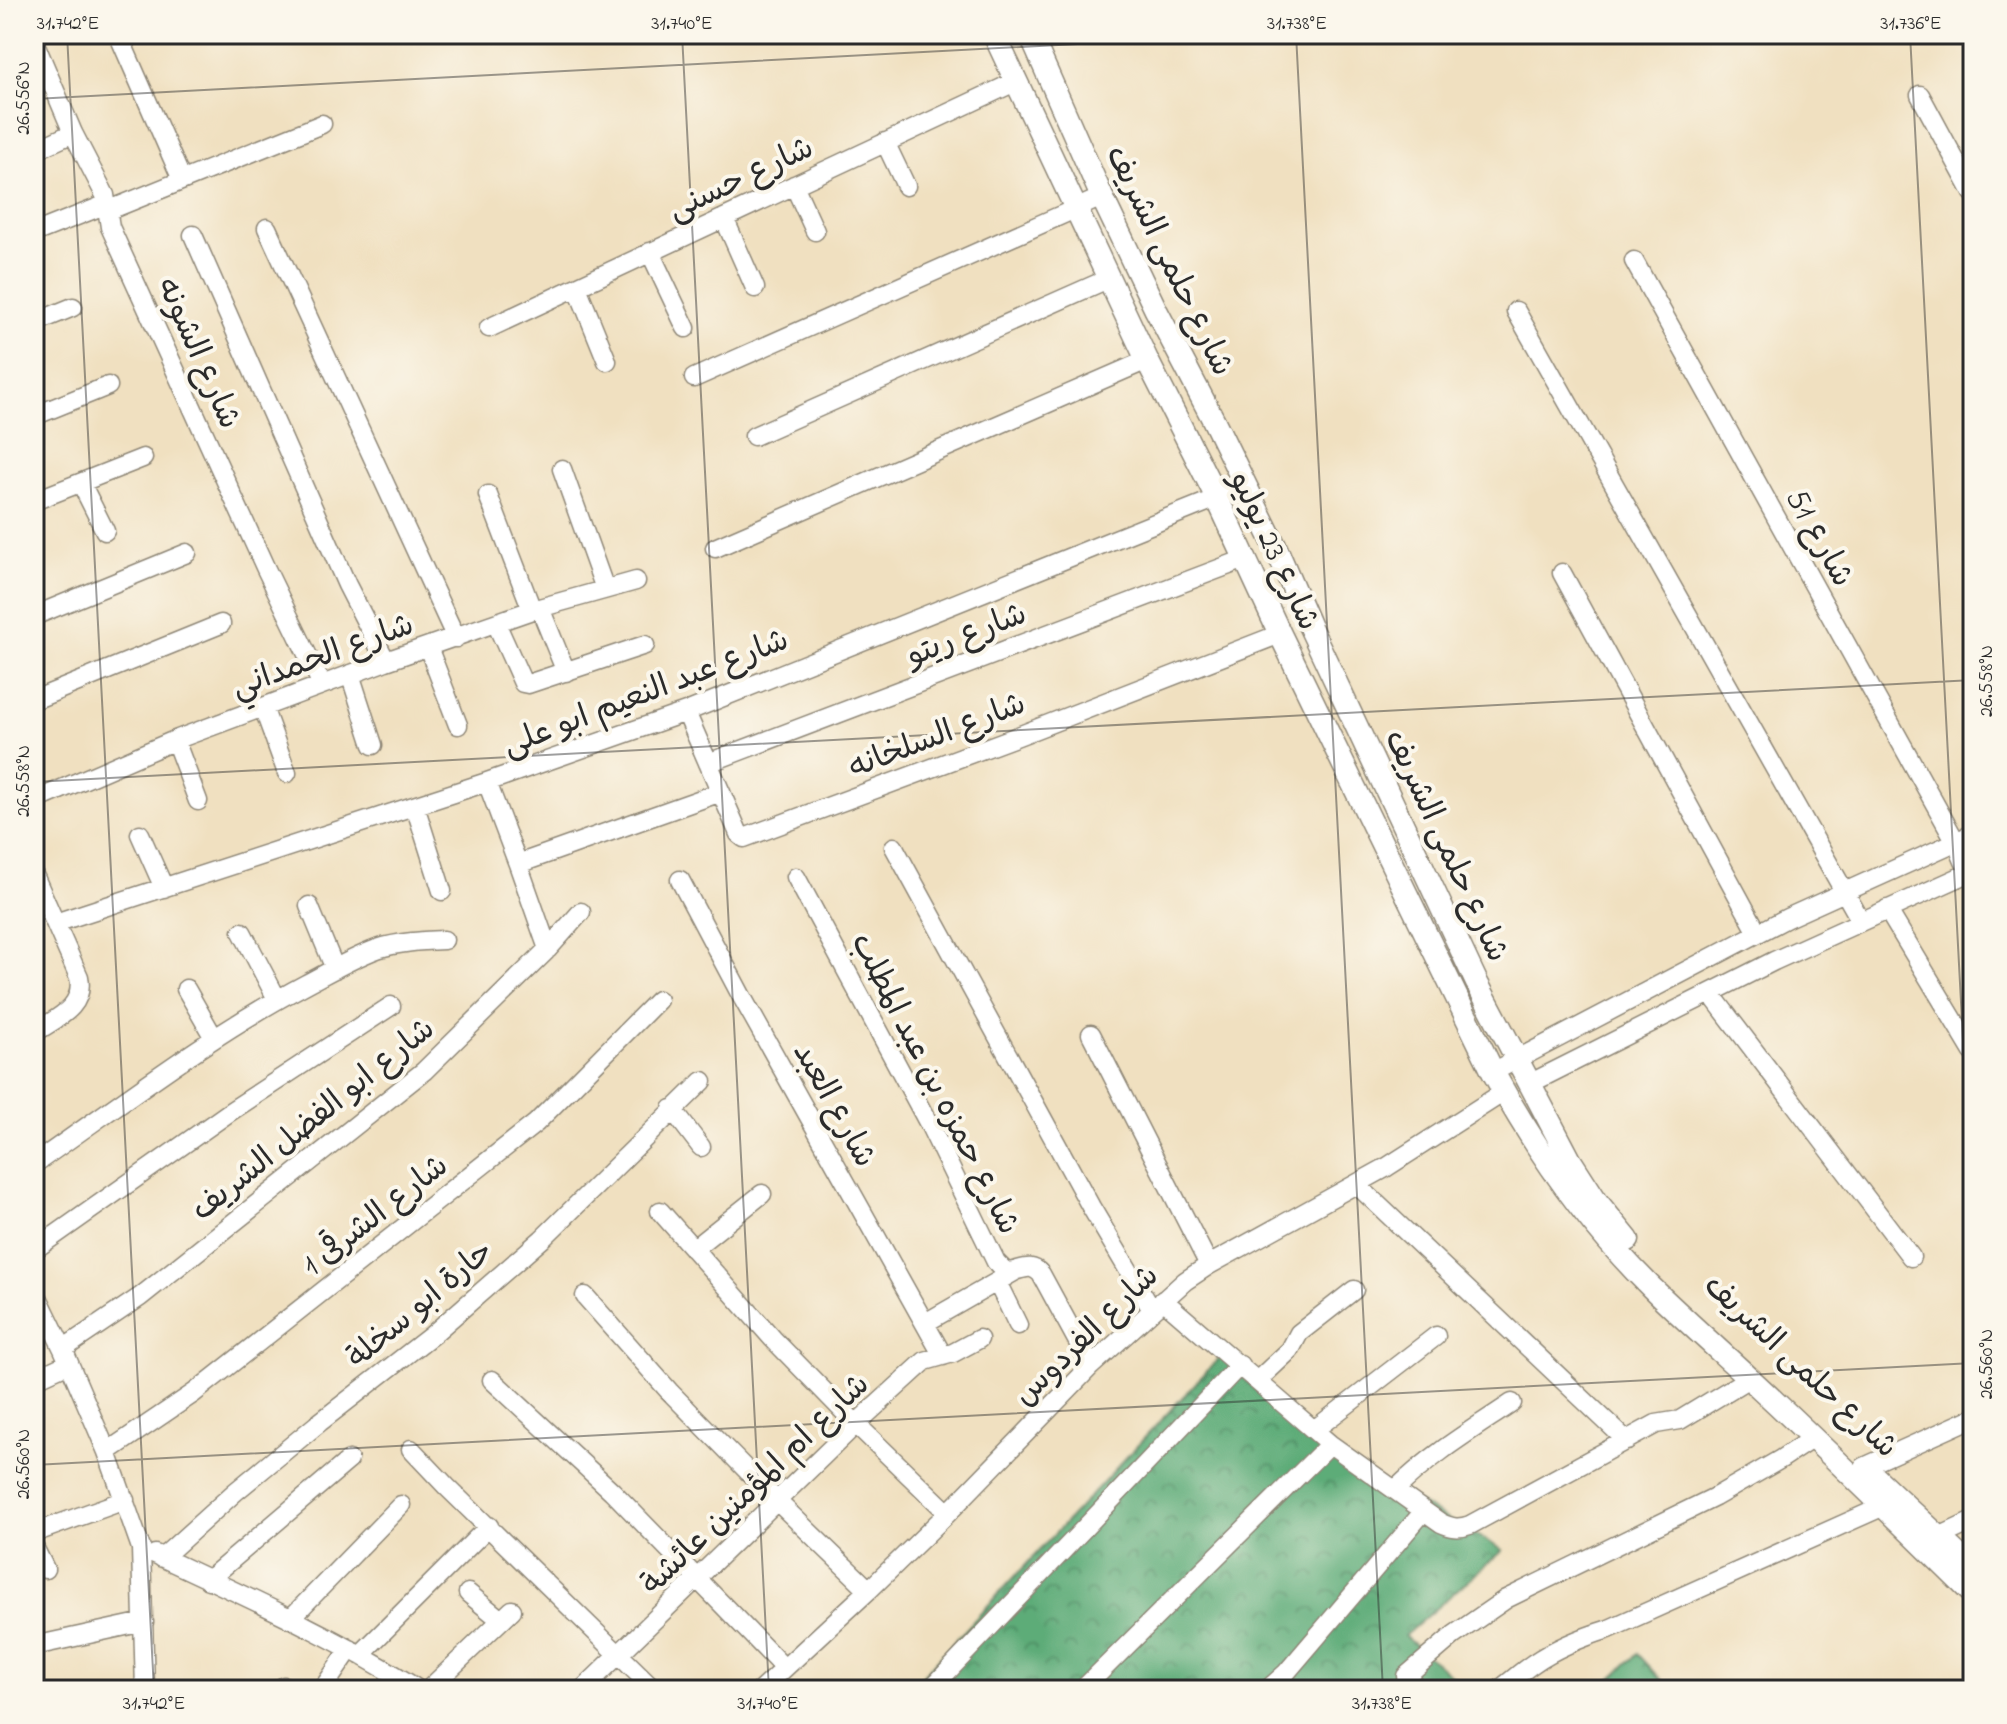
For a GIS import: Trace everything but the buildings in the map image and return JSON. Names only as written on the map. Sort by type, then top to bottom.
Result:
[{"type":"street","points":[[118,34],[182,180]]},
{"type":"street","name":"شارع 23 يوليو","points":[[994,34],[1147,360],[1217,498],[1280,634],[1504,1092]]},
{"type":"street","name":"شارع حلمى الشريف","points":[[1030,34],[1102,197],[1276,548],[1477,983],[1577,1171],[1597,1202],[1662,1278],[1973,1569]]},
{"type":"street","name":"شارع الشونه","points":[[36,50],[105,195],[110,227],[157,332],[322,685]]},
{"type":"street","name":"شارع حسنى","points":[[489,328],[1017,81]]},
{"type":"street","points":[[1920,95],[1973,193]]},
{"type":"street","points":[[34,233],[182,180],[322,124]]},
{"type":"street","points":[[34,151],[73,133]]},
{"type":"street","points":[[885,142],[906,186]]},
{"type":"street","points":[[794,185],[815,231]]},
{"type":"street","points":[[694,378],[1102,197]]},
{"type":"street","points":[[724,218],[755,288]]},
{"type":"street","points":[[267,228],[456,638]]},
{"type":"street","points":[[193,235],[347,585],[386,661]]},
{"type":"street","points":[[650,252],[686,328]]},
{"type":"street","name":"شارع 51","points":[[1634,261],[1965,838],[1971,872]]},
{"type":"street","points":[[754,436],[1110,278]]},
{"type":"street","points":[[577,287],[607,361]]},
{"type":"street","points":[[34,323],[73,307]]},
{"type":"street","points":[[1516,311],[1861,921]]},
{"type":"street","points":[[715,548],[1147,360]]},
{"type":"street","points":[[34,416],[108,386]]},
{"type":"street","points":[[34,501],[143,458]]},
{"type":"street","points":[[562,469],[605,589]]},
{"type":"street","points":[[81,483],[105,531]]},
{"type":"street","name":"شارع عبد النعيم ابو على","points":[[55,923],[487,782],[686,712],[1245,484]]},
{"type":"street","points":[[488,495],[566,672]]},
{"type":"street","points":[[34,616],[187,553]]},
{"type":"street","name":"شارع ريتو","points":[[708,763],[1245,559]]},
{"type":"street","points":[[1562,573],[1758,933]]},
{"type":"street","name":"شارع الحمداني","points":[[34,801],[175,740],[350,674],[536,609],[636,581]]},
{"type":"street","points":[[496,623],[523,683],[528,684],[645,645]]},
{"type":"street","points":[[34,700],[221,624]]},
{"type":"street","name":"شارع السلخانه","points":[[686,712],[739,834],[744,838],[1280,634]]},
{"type":"street","points":[[428,647],[458,725]]},
{"type":"street","points":[[350,674],[373,745]]},
{"type":"street","points":[[263,707],[287,773]]},
{"type":"street","points":[[175,740],[198,801]]},
{"type":"street","points":[[487,782],[548,949]]},
{"type":"street","points":[[518,864],[721,792]]},
{"type":"street","points":[[415,806],[442,891]]},
{"type":"street","points":[[140,834],[164,888]]},
{"type":"street","points":[[1493,1072],[1758,933],[1965,838]]},
{"type":"street","points":[[894,847],[1091,1207],[1158,1305],[1240,1365],[1330,1444],[1424,1511],[1450,1527],[1470,1525],[1656,1424],[1680,1420],[1749,1378]]},
{"type":"street","points":[[1531,1083],[1774,961],[1971,872]]},
{"type":"street","points":[[34,875],[39,902],[55,923],[81,988],[78,1000],[70,1008],[34,1033]]},
{"type":"street","name":"شارع حمزه بن عبد المطلب","points":[[796,877],[930,1126],[996,1262],[1006,1272],[1006,1277],[1036,1268],[1091,1366]]},
{"type":"street","name":"شارع العبد","points":[[680,880],[943,1356]]},
{"type":"street","points":[[309,906],[335,969]]},
{"type":"street","points":[[1887,909],[1973,1052]]},
{"type":"street","name":"شارع ابو الفضل الشريف","points":[[34,1379],[424,1071],[548,949],[581,912]]},
{"type":"street","points":[[242,932],[277,999]]},
{"type":"street","points":[[34,1164],[214,1038],[277,999],[349,961],[379,949],[411,942],[444,940]]},
{"type":"street","points":[[186,989],[214,1038]]},
{"type":"street","points":[[1711,994],[1911,1257]]},
{"type":"street","name":"شارع الشرقى 1","points":[[107,1452],[194,1393],[536,1123],[658,1000]]},
{"type":"street","points":[[34,1250],[231,1111],[391,1006]]},
{"type":"street","points":[[1091,1034],[1209,1265]]},
{"type":"street","name":"حارة ابو سخلة","points":[[162,1558],[235,1492],[432,1335],[542,1239],[703,1081]]},
{"type":"street","name":"شارع حلمى الشريف","points":[[1504,1092],[1584,1210],[1650,1286],[1813,1438],[1973,1594]]},
{"type":"street","name":"شارع الفردوس","points":[[761,1690],[948,1513],[1091,1366],[1185,1281],[1387,1167],[1504,1092]]},
{"type":"street","points":[[1521,1120],[1542,1107]]},
{"type":"street","points":[[672,1109],[701,1147]]},
{"type":"street","points":[[1356,1184],[1627,1441]]},
{"type":"street","points":[[693,1249],[762,1194]]},
{"type":"street","points":[[660,1211],[773,1339],[948,1513]]},
{"type":"street","points":[[925,1323],[1006,1277],[1018,1325]]},
{"type":"street","points":[[34,1289],[107,1452],[141,1548],[146,1689]]},
{"type":"street","points":[[1257,1381],[1290,1350],[1299,1333],[1354,1290]]},
{"type":"street","points":[[585,1296],[669,1391],[869,1590]]},
{"type":"street","points":[[1314,1430],[1436,1336]]},
{"type":"street","name":"شارع ام المؤمنين عائشة","points":[[582,1690],[925,1361],[953,1353],[979,1339]]},
{"type":"street","points":[[930,1690],[1240,1365]]},
{"type":"street","points":[[492,1380],[612,1491],[784,1668]]},
{"type":"street","points":[[1395,1490],[1434,1456],[1512,1403]]},
{"type":"street","points":[[1864,1467],[1973,1418]]},
{"type":"street","points":[[1406,1676],[1454,1635],[1506,1599],[1715,1497],[1813,1438]]},
{"type":"street","points":[[1082,1690],[1330,1444]]},
{"type":"street","points":[[411,1449],[655,1690]]},
{"type":"street","points":[[208,1580],[349,1460]]},
{"type":"street","points":[[34,1533],[125,1500]]},
{"type":"street","points":[[290,1619],[401,1505]]},
{"type":"street","points":[[1499,1690],[1534,1663],[1583,1637],[1609,1629],[1884,1506]]},
{"type":"street","points":[[1267,1690],[1286,1673],[1424,1511]]},
{"type":"street","points":[[1939,1537],[1973,1521]]},
{"type":"street","points":[[322,1690],[355,1652],[489,1526]]},
{"type":"street","points":[[34,1547],[45,1569]]},
{"type":"street","points":[[141,1548],[355,1652],[419,1690]]},
{"type":"street","points":[[428,1690],[507,1615],[468,1593]]},
{"type":"street","points":[[34,1646],[144,1622]]},
{"type":"street","points":[[277,1690],[284,1686],[293,1690]]},
{"type":"green space","points":[[1221,1356],[1309,1442],[1503,1550],[1404,1636],[1469,1690],[909,1690]]},
{"type":"green space","points":[[1638,1654],[1671,1690],[1599,1690]]}]
